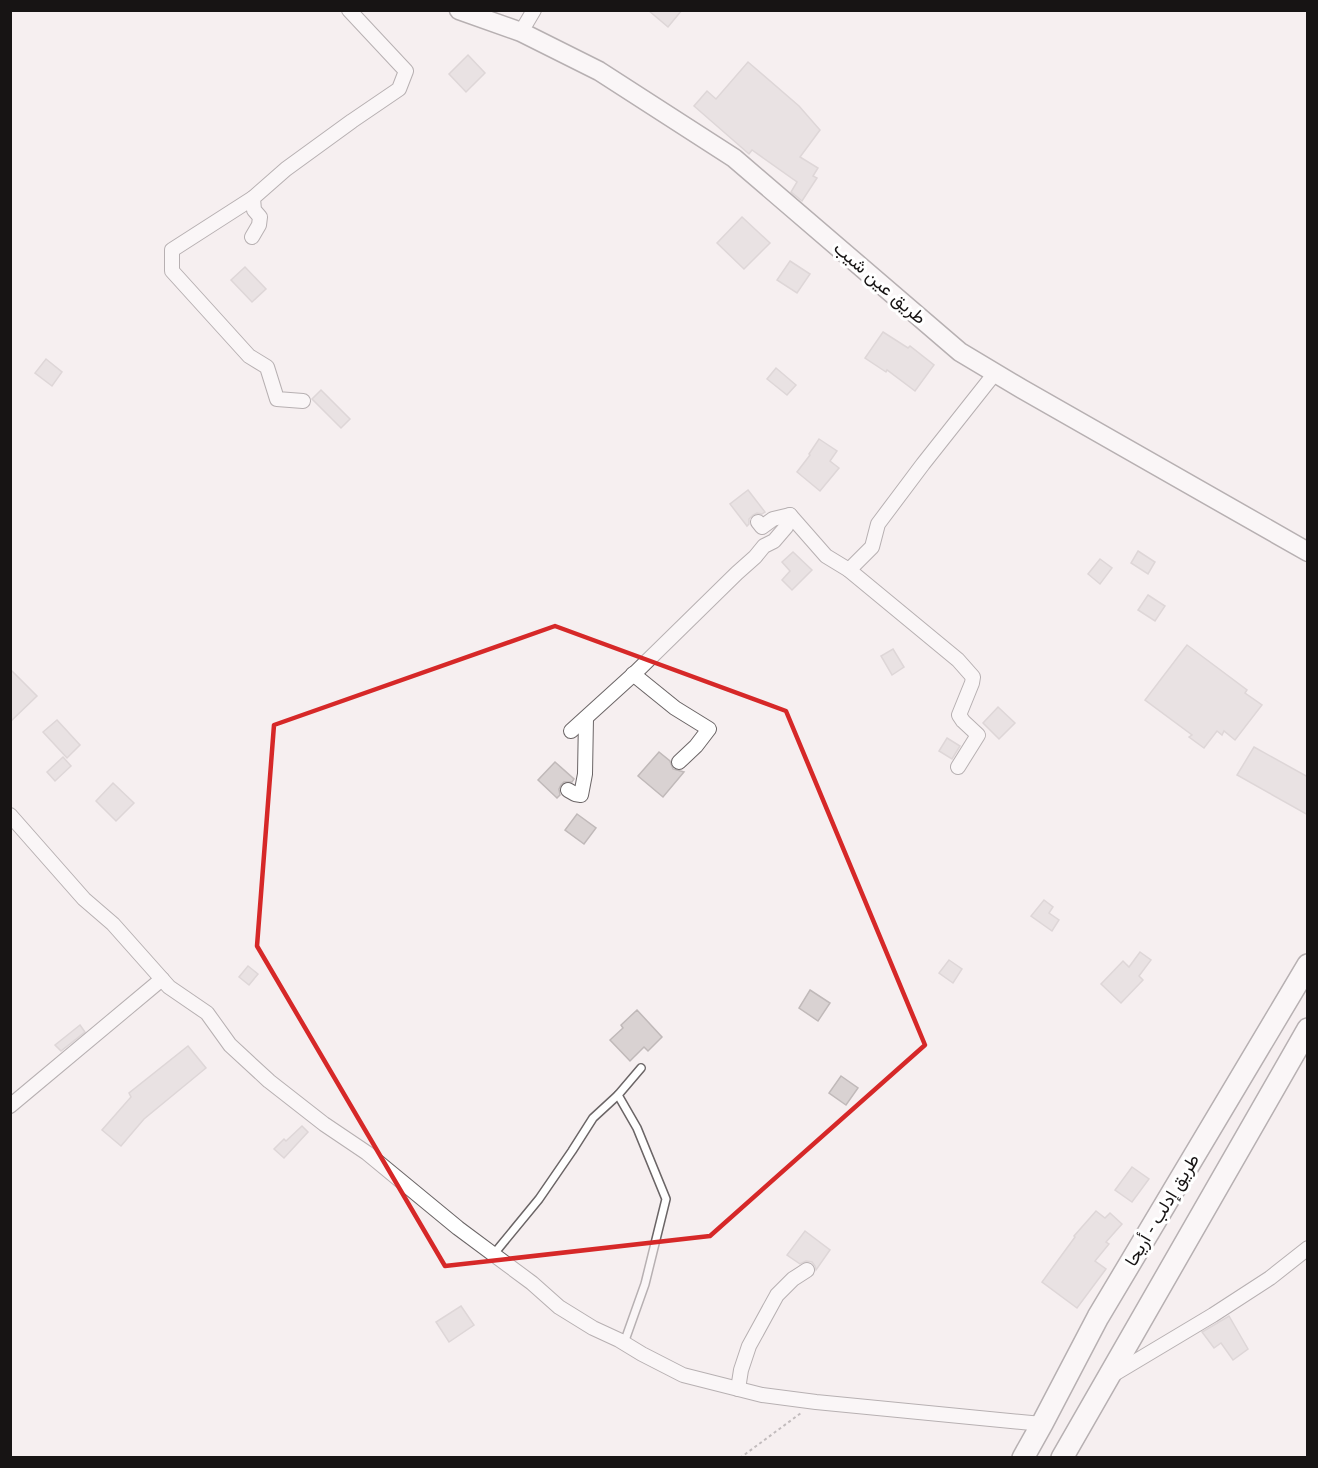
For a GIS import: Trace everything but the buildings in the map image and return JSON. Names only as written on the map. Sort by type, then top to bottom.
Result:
[{"type":"main road","name":"طريق عين شيب","points":[[459,10],[521,32],[599,71],[734,158],[960,352],[1308,552]]},
{"type":"main road","name":"طريق إدلب - أريحا","points":[[1023,1458],[1098,1317],[1308,966]]},
{"type":"main road","name":"طريق إدلب - أريحا","points":[[1062,1458],[1308,1029]]},
{"type":"street","points":[[303,401],[277,399],[267,367],[249,356],[172,272],[172,250],[253,198],[286,169],[399,88],[406,71],[349,10]]},
{"type":"street","points":[[521,32],[534,10]]},
{"type":"street","points":[[252,237],[260,217],[254,210],[253,198]]},
{"type":"street","points":[[849,570],[872,547],[878,524],[995,373]]},
{"type":"street","points":[[790,515],[826,556],[849,570],[958,660],[973,677],[959,715],[978,735],[958,767]]},
{"type":"street","points":[[758,522],[762,528],[773,519],[790,515]]},
{"type":"street","points":[[571,731],[764,546],[774,541],[786,527],[790,515]]},
{"type":"street","points":[[633,674],[675,708],[709,729],[696,746],[679,762]]},
{"type":"street","points":[[568,790],[575,795],[581,795],[585,774],[586,718]]},
{"type":"street","points":[[10,814],[84,898],[113,924],[169,987],[207,1013],[230,1045],[269,1081],[324,1124],[367,1153],[559,1307],[593,1328],[683,1376],[762,1395],[1042,1424]]},
{"type":"street","points":[[10,1106],[162,979]]},
{"type":"street","points":[[1108,1377],[1260,1285],[1308,1248]]},
{"type":"street","points":[[738,1389],[741,1370],[749,1346],[777,1295],[793,1279],[807,1270]]},
{"type":"lane","points":[[493,1255],[539,1198],[593,1118],[618,1095],[641,1068]]},
{"type":"lane","points":[[618,1095],[638,1128],[666,1200],[645,1284],[624,1343]]},
{"type":"path","points":[[740,1458],[816,1402]]},
{"type":"highlighted area","points":[[555,626],[786,711],[925,1045],[710,1236],[445,1266],[257,946],[274,725]]}]
